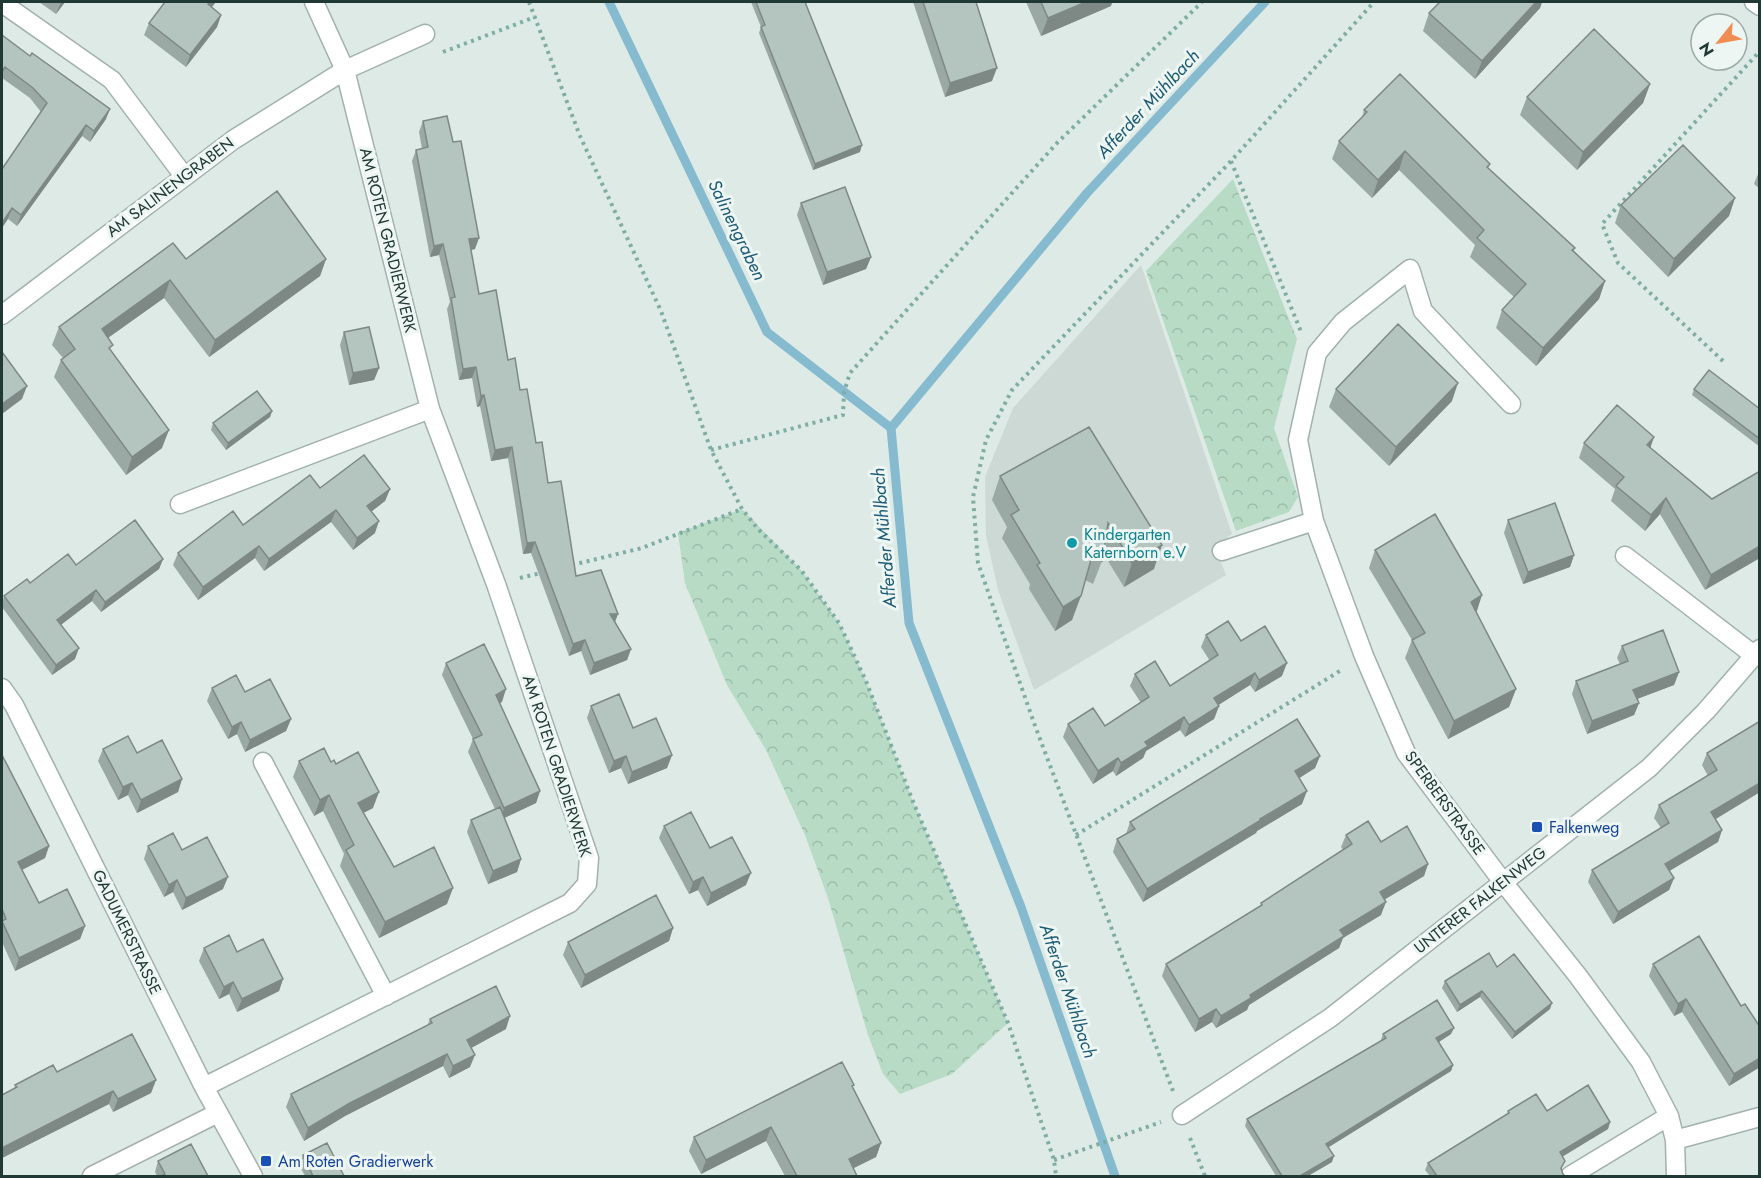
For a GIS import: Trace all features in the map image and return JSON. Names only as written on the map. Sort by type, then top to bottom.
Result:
[{"type":"street","name":"AM ROTEN GRADIERWERK","points":[[204,1087],[570,903],[587,885],[589,858],[495,584],[430,409],[345,70],[314,2]]},
{"type":"street","points":[[1754,2],[1760,6]]},
{"type":"street","points":[[2,3],[112,80],[184,176]]},
{"type":"street","name":"AM SALINENGRABEN","points":[[2,315],[233,140],[345,70],[425,34]]},
{"type":"street","name":"SPERBERSTRASSE","points":[[1511,404],[1423,311],[1410,269],[1343,322],[1317,353],[1298,440],[1314,521],[1364,656],[1406,753],[1503,882],[1578,976],[1641,1062],[1669,1116],[1676,1140],[1676,1176]]},
{"type":"street","points":[[180,504],[430,409]]},
{"type":"street","points":[[1222,551],[1314,521]]},
{"type":"street","name":"UNTERER FALKENWEG","points":[[1182,1115],[1330,1018],[1648,768],[1706,711],[1757,653],[1625,556]]},
{"type":"street","name":"GADUMERSTRASSE","points":[[2,688],[14,705],[204,1087],[253,1176]]},
{"type":"street","points":[[263,762],[386,996]]},
{"type":"street","points":[[92,1176],[218,1113]]},
{"type":"street","points":[[1570,1176],[1669,1116]]},
{"type":"street","points":[[1676,1140],[1760,1117]]},
{"type":"path","points":[[529,2],[580,136],[661,311],[711,450],[742,508],[758,529],[801,570],[839,623],[866,681],[914,804],[1008,1023],[1054,1160],[1056,1176]]},
{"type":"path","points":[[711,450],[843,415],[844,392],[850,373],[1057,143],[1202,2]]},
{"type":"path","points":[[1204,1176],[1034,723],[978,562],[973,497],[986,440],[1012,390],[1231,161],[1374,2]]},
{"type":"path","points":[[1723,361],[1618,263],[1602,224],[1760,51]]},
{"type":"path","points":[[1231,161],[1302,334],[1317,353]]},
{"type":"path","points":[[563,567],[642,548],[742,508]]},
{"type":"path","points":[[495,584],[552,570]]},
{"type":"path","points":[[1076,835],[1364,656]]},
{"type":"path","points":[[1054,1160],[1136,1129]]},
{"type":"shaded area","points":[[1141,265],[1232,534],[1215,547],[1226,575],[1034,690],[998,590],[986,535],[985,477],[1013,408]]},
{"type":"green space","points":[[1233,179],[1297,339],[1274,428],[1298,497],[1289,512],[1236,531],[1146,271]]},
{"type":"green space","points":[[742,509],[801,570],[839,623],[866,681],[914,804],[1008,1023],[952,1074],[900,1094],[883,1074],[868,1035],[828,898],[805,835],[766,750],[727,685],[685,583],[678,533]]},
{"type":"building","points":[[165,2],[211,2],[208,4],[221,15],[190,55],[149,23]]},
{"type":"building","points":[[756,2],[805,2],[862,145],[815,164],[761,27],[765,25]]},
{"type":"building","points":[[923,2],[976,2],[997,68],[950,83]]},
{"type":"building","points":[[1041,2],[1086,2],[1048,18]]},
{"type":"building","points":[[1440,2],[1536,2],[1482,61],[1429,13]]},
{"type":"building","points":[[1594,29],[1650,84],[1583,152],[1527,97]]},
{"type":"building","points":[[2,35],[30,56],[32,53],[110,109],[94,131],[86,125],[21,215],[12,208],[2,223],[2,169],[47,103],[33,88],[5,67],[2,72]]},
{"type":"building","points":[[1400,74],[1490,164],[1487,167],[1575,248],[1572,250],[1605,281],[1543,348],[1502,310],[1526,284],[1477,238],[1484,230],[1405,151],[1378,180],[1339,141],[1367,112],[1364,110]]},
{"type":"building","points":[[447,116],[453,142],[461,141],[479,238],[469,239],[479,294],[496,290],[508,360],[515,358],[520,390],[527,389],[536,443],[542,442],[548,483],[561,481],[576,576],[601,570],[618,614],[610,614],[631,649],[594,663],[585,640],[573,644],[535,542],[527,543],[512,447],[495,450],[476,367],[463,369],[451,298],[455,297],[443,244],[434,246],[416,150],[428,147],[423,121]]},
{"type":"building","points":[[1683,145],[1735,198],[1674,259],[1621,205]]},
{"type":"building","points":[[845,187],[871,257],[827,272],[801,203]]},
{"type":"building","points":[[277,191],[326,259],[215,340],[170,280],[102,329],[113,345],[109,348],[169,430],[132,457],[61,360],[75,349],[59,327],[173,243],[186,259]]},
{"type":"building","points":[[1398,324],[1458,383],[1396,447],[1336,389]]},
{"type":"building","points":[[369,327],[379,368],[353,373],[344,332]]},
{"type":"building","points":[[2,352],[27,386],[2,404]]},
{"type":"building","points":[[1709,370],[1760,409],[1760,439],[1694,389]]},
{"type":"building","points":[[257,391],[272,411],[228,443],[213,423]]},
{"type":"building","points":[[1617,405],[1654,437],[1647,445],[1712,499],[1760,471],[1760,546],[1711,575],[1666,498],[1651,515],[1616,486],[1624,477],[1584,443]]},
{"type":"building","name":"Kindergarten Katernborn e.V","points":[[1089,427],[1162,545],[1132,563],[1108,523],[1102,561],[1092,556],[1081,596],[1063,607],[1037,565],[1040,563],[1011,515],[1019,510],[1000,476]]},
{"type":"building","points":[[364,455],[390,489],[367,506],[379,521],[357,538],[336,510],[269,559],[259,546],[203,587],[178,553],[233,511],[243,525],[310,475],[320,488]]},
{"type":"building","points":[[1555,503],[1574,555],[1528,572],[1508,520]]},
{"type":"building","points":[[1435,514],[1482,595],[1471,602],[1516,689],[1454,721],[1412,640],[1425,633],[1375,550]]},
{"type":"building","points":[[135,520],[163,559],[105,602],[96,590],[57,620],[79,648],[56,665],[4,596],[27,579],[30,583],[68,554],[76,565]]},
{"type":"building","points":[[1228,621],[1241,641],[1265,626],[1287,663],[1259,680],[1255,673],[1214,698],[1219,706],[1189,725],[1184,717],[1145,742],[1148,746],[1121,763],[1118,758],[1098,771],[1068,724],[1093,708],[1105,726],[1149,697],[1135,674],[1155,661],[1170,686],[1218,655],[1206,635]]},
{"type":"building","points":[[1663,630],[1679,672],[1633,690],[1639,703],[1592,721],[1576,681],[1628,661],[1622,646]]},
{"type":"building","points":[[484,644],[506,689],[496,695],[540,791],[504,808],[473,739],[482,735],[446,663]]},
{"type":"building","points":[[236,675],[245,692],[270,679],[291,719],[250,740],[241,722],[232,727],[212,688]]},
{"type":"building","points":[[619,694],[633,728],[656,718],[672,755],[632,772],[626,756],[614,761],[591,706]]},
{"type":"building","points":[[1297,719],[1320,756],[1295,771],[1307,791],[1147,889],[1117,839],[1135,829],[1130,822]]},
{"type":"building","points":[[1760,721],[1760,783],[1711,812],[1722,830],[1665,864],[1674,878],[1618,912],[1592,870],[1669,823],[1659,805],[1717,770],[1707,753]]},
{"type":"building","points":[[128,736],[137,753],[162,740],[182,779],[141,800],[132,783],[123,787],[103,749]]},
{"type":"building","points":[[324,748],[331,762],[334,760],[336,764],[358,752],[379,792],[358,803],[394,867],[434,847],[453,888],[385,922],[346,850],[354,845],[329,795],[320,800],[299,761]]},
{"type":"building","points":[[2,755],[49,846],[18,862],[39,903],[67,889],[85,926],[19,958],[2,921],[6,919],[2,909]]},
{"type":"building","points":[[500,807],[521,859],[493,871],[471,820]]},
{"type":"building","points":[[691,812],[710,848],[732,837],[751,873],[711,893],[703,877],[693,882],[664,826]]},
{"type":"building","points":[[1368,821],[1381,842],[1407,826],[1428,864],[1380,892],[1386,902],[1340,930],[1344,936],[1221,1016],[1216,1009],[1199,1019],[1166,964],[1262,905],[1261,903],[1352,844],[1346,835]]},
{"type":"building","points":[[173,833],[182,850],[207,837],[228,877],[186,898],[177,880],[169,885],[148,846]]},
{"type":"building","points":[[656,895],[673,928],[585,975],[568,942]]},
{"type":"building","points":[[229,935],[237,952],[263,939],[283,979],[242,999],[233,982],[224,987],[204,948]]},
{"type":"building","points":[[1699,936],[1741,1006],[1745,1004],[1760,1027],[1760,1058],[1734,1074],[1686,999],[1678,1004],[1653,964]]},
{"type":"building","points":[[1489,953],[1497,967],[1514,954],[1552,1003],[1515,1032],[1482,991],[1460,1005],[1445,981]]},
{"type":"building","points":[[496,986],[510,1016],[467,1040],[475,1055],[453,1066],[447,1054],[350,1103],[308,1128],[291,1094],[432,1023],[430,1019]]},
{"type":"building","points":[[1437,1000],[1454,1028],[1436,1038],[1453,1065],[1326,1144],[1334,1156],[1300,1176],[1282,1176],[1247,1119],[1386,1038],[1383,1034]]},
{"type":"building","points":[[132,1034],[156,1080],[118,1099],[113,1091],[2,1148],[2,1095],[17,1087],[15,1085],[53,1065],[57,1072]]},
{"type":"building","points":[[842,1062],[881,1143],[849,1159],[857,1176],[797,1176],[771,1127],[706,1160],[694,1137]]},
{"type":"building","points":[[1588,1085],[1610,1122],[1560,1152],[1565,1161],[1561,1168],[1565,1176],[1437,1176],[1428,1163],[1536,1094],[1547,1111]]},
{"type":"building","points":[[327,1143],[344,1176],[313,1176],[303,1155]]},
{"type":"building","points":[[191,1144],[208,1176],[161,1176],[165,1174],[158,1161]]},
{"type":"waterway","name":"Salinengraben","points":[[609,2],[767,332],[891,428]]},
{"type":"waterway","name":"Afferder Mühlbach","points":[[1115,1176],[1021,907],[909,623],[891,428],[1087,193],[1265,2]]},
{"type":"place","name":"Kindergarten Katernborn e.V","points":[[1072,543]]},
{"type":"place","name":"Falkenweg","points":[[1537,827]]},
{"type":"place","name":"Am Roten Gradierwerk","points":[[266,1161]]}]
